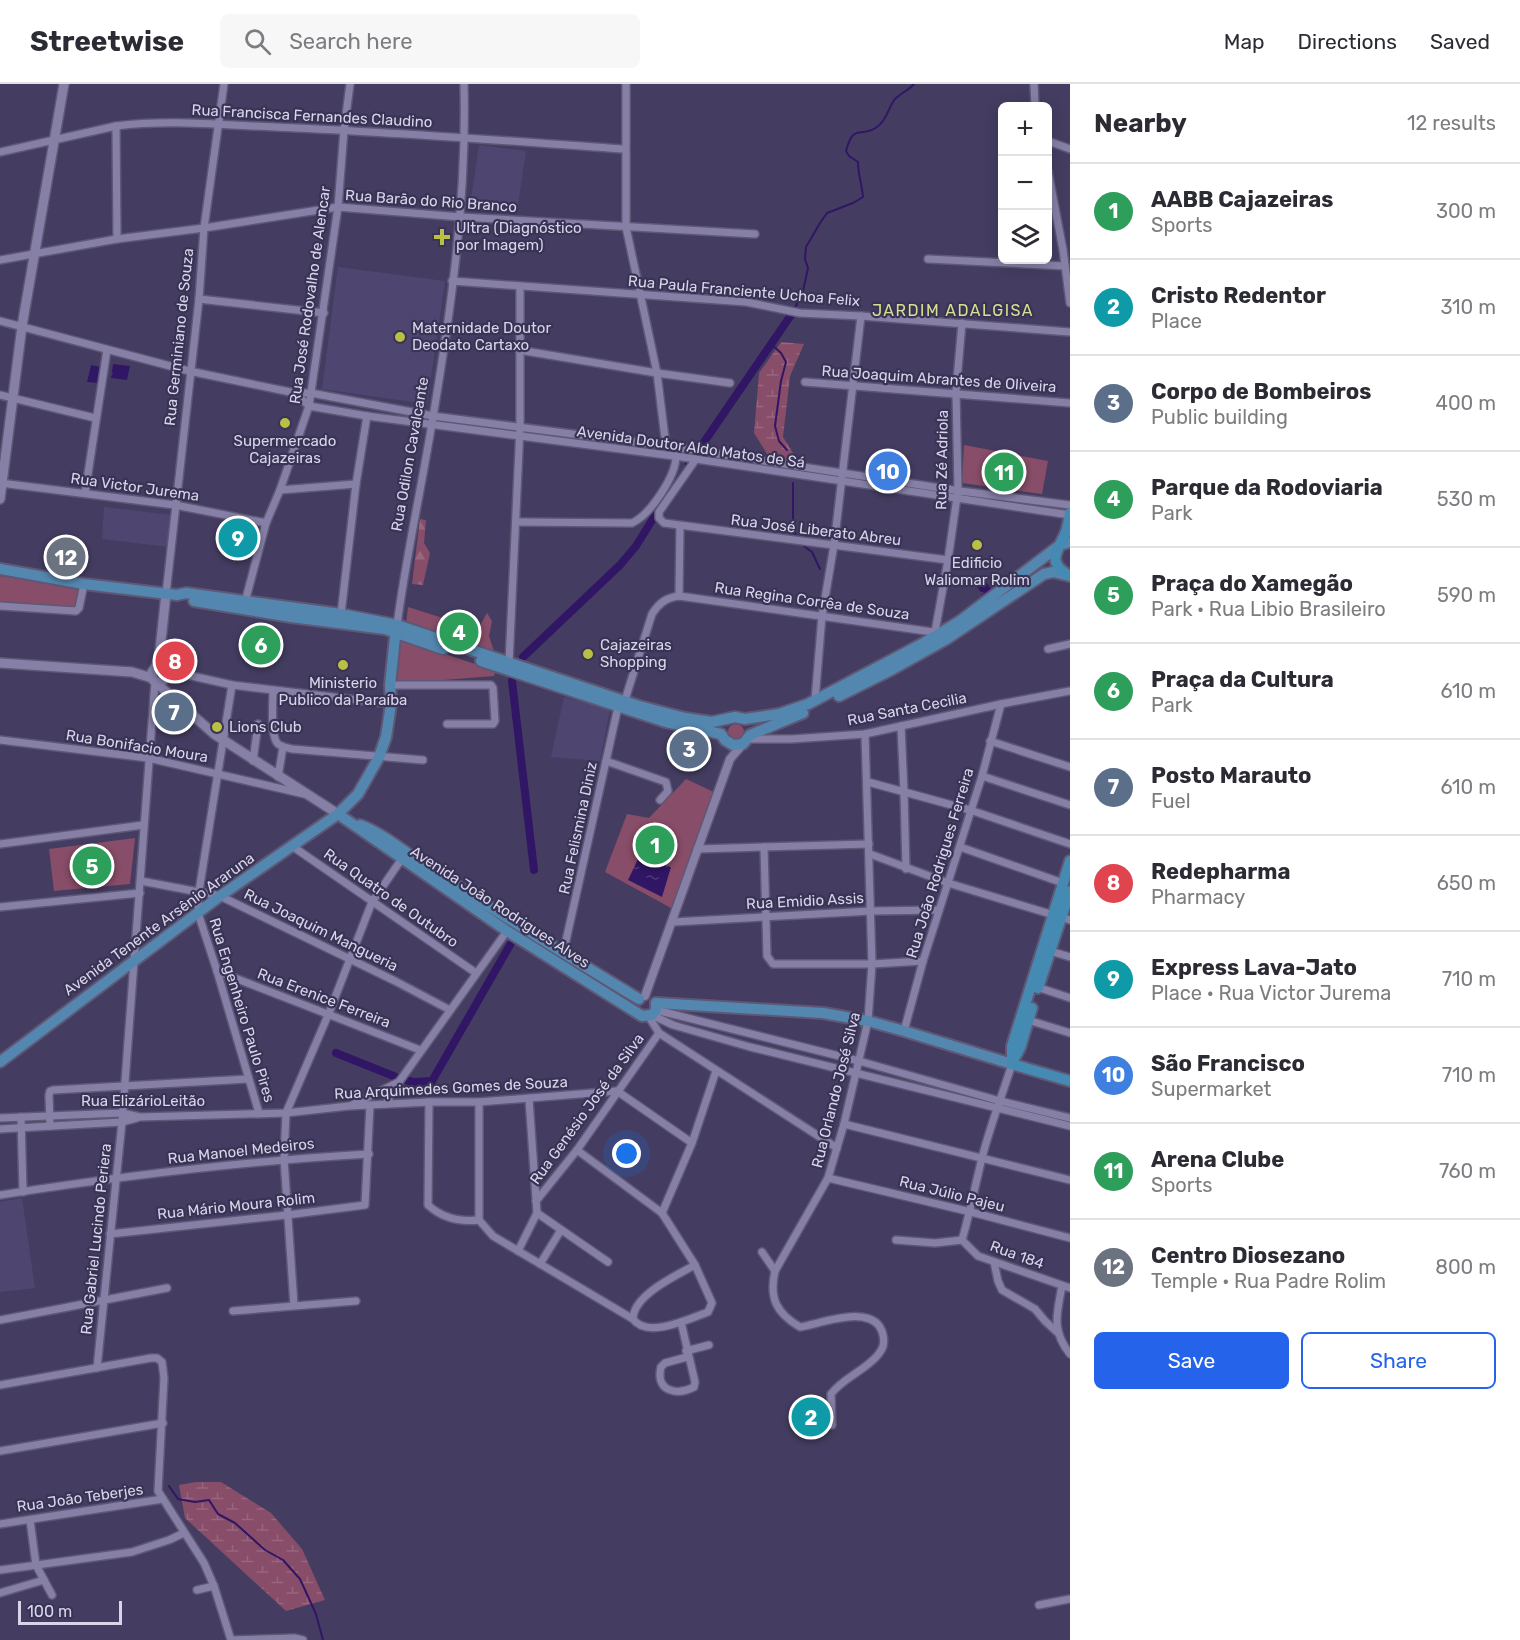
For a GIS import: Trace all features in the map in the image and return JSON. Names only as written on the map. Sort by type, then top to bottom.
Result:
[{"type":"highway","points":[[1070,514],[1065,535],[1056,548],[1058,568],[1070,576]]},
{"type":"highway","points":[[1012,1064],[1020,1048],[1028,1020],[1034,987],[1061,918],[1070,861]]},
{"type":"highway","points":[[1012,1064],[1012,1046],[1061,918]]},
{"type":"highway","points":[[1012,1064],[1070,1081]]},
{"type":"main road","points":[[0,499],[22,326],[64,84]]},
{"type":"main road","points":[[0,569],[84,584],[171,594],[186,593],[245,605],[396,628],[621,704],[712,722],[735,717],[745,719],[779,714],[815,700],[960,621],[1056,548],[1070,542]]},
{"type":"main road","points":[[723,721],[720,728],[724,737],[733,745],[893,669],[945,640],[1044,574],[1053,572],[1070,576]]},
{"type":"main road","points":[[0,663],[159,673],[171,594]]},
{"type":"main road","points":[[245,605],[341,614],[396,628],[509,663],[666,722],[724,737]]},
{"type":"main road","name":"Rua Odilon Cavalcante","points":[[338,814],[358,794],[379,757],[386,737],[391,704],[390,684],[396,628]]},
{"type":"main road","name":"Avenida João Rodrigues Alves","points":[[159,673],[171,686],[171,697],[224,741],[351,822],[401,860],[507,931],[637,1012]]},
{"type":"main road","points":[[745,719],[748,724],[747,739]]},
{"type":"main road","points":[[273,788],[278,777]]},
{"type":"main road","name":"Avenida Tenente Arsênio Araruna","points":[[0,1062],[220,896],[338,814]]},
{"type":"main road","name":"Avenida João Rodrigues Alves","points":[[351,822],[375,832],[407,855],[563,954],[642,998]]},
{"type":"main road","points":[[653,1011],[651,998],[642,998],[635,1005],[637,1012],[642,1016],[673,1005],[775,1008],[823,1013],[867,1021],[1012,1064]]},
{"type":"street","name":"Rua Germiniano de Souza","points":[[171,594],[175,505],[199,299],[204,228],[224,84]]},
{"type":"street","name":"Rua José Rodovalho de Alencar","points":[[245,605],[266,523],[309,406],[338,207],[350,84]]},
{"type":"street","name":"Rua Odilon Cavalcante","points":[[396,628],[433,420],[461,217],[465,139],[464,84]]},
{"type":"street","points":[[626,84],[626,227],[657,374],[666,446]]},
{"type":"street","points":[[1034,84],[1035,102]]},
{"type":"street","name":"Rua Francisca Fernandes Claudino","points":[[0,152],[134,123],[344,130],[625,149]]},
{"type":"street","points":[[116,126],[117,239]]},
{"type":"street","points":[[1052,143],[1070,149]]},
{"type":"street","points":[[1052,197],[1070,303]]},
{"type":"street","name":"Rua Barāo do Rio Branco","points":[[0,260],[117,239],[338,207],[461,217],[755,234]]},
{"type":"street","points":[[928,259],[1065,266]]},
{"type":"street","name":"Rua Paula Franciente Uchoa Felix","points":[[452,281],[746,302],[800,313],[1070,332]]},
{"type":"street","points":[[509,663],[520,428],[520,286]]},
{"type":"street","points":[[199,299],[324,313]]},
{"type":"street","points":[[815,700],[822,616],[834,545],[861,316]]},
{"type":"street","name":"Avenida Doutor Aldo Matos de Sá","points":[[0,321],[189,371],[295,393],[311,393],[386,407],[433,420],[519,437],[695,459],[1070,514]]},
{"type":"street","name":"Rua Zé Adriola","points":[[938,632],[958,490],[957,394],[962,323]]},
{"type":"street","points":[[85,493],[107,350]]},
{"type":"street","points":[[519,350],[657,374],[730,383]]},
{"type":"street","name":"Rua Joaquim Abrantes de Oliveira","points":[[805,382],[1070,403]]},
{"type":"street","points":[[295,393],[309,406]]},
{"type":"street","points":[[0,395],[95,418]]},
{"type":"street","name":"Avenida Doutor Aldo Matos de Sá","points":[[309,406],[367,416],[520,428],[666,446],[1070,505]]},
{"type":"street","points":[[386,407],[386,418]]},
{"type":"street","points":[[341,614],[356,484],[367,416]]},
{"type":"street","points":[[517,522],[632,523],[640,520],[660,493],[679,457]]},
{"type":"street","points":[[680,596],[680,526],[664,523],[658,515],[695,459]]},
{"type":"street","name":"Rua Victor Jurema","points":[[1,483],[175,505],[266,523]]},
{"type":"street","points":[[280,490],[356,484]]},
{"type":"street","name":"Rua José Liberato Abreu","points":[[680,526],[948,560]]},
{"type":"street","points":[[0,606],[76,611],[79,608],[84,584]]},
{"type":"street","name":"Rua Regina Corrêa de Souza","points":[[680,596],[938,632]]},
{"type":"street","name":"Rua Felismina Diniz","points":[[563,954],[621,704],[652,614],[659,603],[668,597],[680,596]]},
{"type":"street","points":[[1048,649],[1070,645]]},
{"type":"street","points":[[159,673],[183,675],[232,685],[391,704]]},
{"type":"street","name":"Rua Gabriel Lucindo Periera","points":[[97,1368],[122,1122],[148,758],[159,673]]},
{"type":"street","points":[[390,684],[491,685],[495,721],[492,724],[447,724]]},
{"type":"street","name":"Rua Engenheiro Paulo Pires","points":[[232,685],[199,891],[198,913],[259,1113]]},
{"type":"street","points":[[273,690],[273,736],[277,744],[283,747],[423,760]]},
{"type":"street","name":"Rua Santa Cecilia","points":[[747,739],[792,739],[866,734],[1070,691]]},
{"type":"street","name":"Rua João Rodrigues Ferreira","points":[[904,1031],[923,961],[982,776],[1001,704]]},
{"type":"street","points":[[253,761],[258,724]]},
{"type":"street","points":[[900,726],[906,869]]},
{"type":"street","name":"Rua Orlando José Silva","points":[[832,1425],[831,1394],[844,1380],[875,1359],[882,1350],[884,1342],[882,1330],[878,1324],[859,1317],[835,1318],[800,1327],[782,1313],[775,1302],[771,1288],[775,1271],[828,1178],[844,1124],[867,1021],[872,964],[866,734]]},
{"type":"street","points":[[724,737],[730,759]]},
{"type":"street","points":[[642,998],[672,922],[730,759],[747,739]]},
{"type":"street","name":"Rua Bonifacio Moura","points":[[0,740],[148,758],[304,794]]},
{"type":"street","points":[[990,741],[1070,767]]},
{"type":"street","points":[[278,777],[283,747]]},
{"type":"street","points":[[606,761],[666,782],[668,791],[660,800]]},
{"type":"street","points":[[982,776],[1070,805]]},
{"type":"street","points":[[868,782],[970,810],[1070,844]]},
{"type":"street","points":[[0,844],[143,825]]},
{"type":"street","points":[[697,849],[869,844]]},
{"type":"street","name":"Rua Quatro de Outubro","points":[[292,846],[476,973]]},
{"type":"street","points":[[960,847],[1067,887]]},
{"type":"street","points":[[764,848],[768,915],[767,956],[773,964],[872,964],[923,961]]},
{"type":"street","points":[[870,854],[906,869],[1061,918]]},
{"type":"street","points":[[294,1305],[284,1159],[286,1113],[372,902],[401,860]]},
{"type":"street","name":"Rua Joaquim Mangueria","points":[[141,881],[220,896],[350,958],[450,1010]]},
{"type":"street","points":[[0,907],[140,893]]},
{"type":"street","name":"Rua Emidio Assis","points":[[672,922],[768,915],[939,910]]},
{"type":"street","points":[[386,1104],[420,1050],[507,931]]},
{"type":"street","points":[[1050,951],[1070,957]]},
{"type":"street","name":"Rua Erenice Ferreira","points":[[217,971],[420,1050]]},
{"type":"street","points":[[1034,987],[1070,998]]},
{"type":"street","points":[[653,1011],[859,1060],[1000,1101],[1070,1118]]},
{"type":"street","points":[[653,1011],[659,1033],[837,1148]]},
{"type":"street","points":[[653,1011],[673,1025],[714,1037],[1070,1126]]},
{"type":"street","points":[[1028,1020],[1070,1033]]},
{"type":"street","points":[[714,1037],[717,1025]]},
{"type":"street","name":"Rua Genésio José da Silva","points":[[536,1201],[577,1150],[659,1033]]},
{"type":"street","points":[[896,1240],[935,1243],[962,1240],[971,1212],[981,1159],[1012,1064]]},
{"type":"street","points":[[662,1213],[692,1143],[716,1071]]},
{"type":"street","points":[[51,1126],[50,1091],[248,1079]]},
{"type":"street","points":[[349,1106],[399,1082]]},
{"type":"street","points":[[617,1091],[692,1143]]},
{"type":"street","name":"Rua Arquimedes Gomes de Souza","points":[[286,1113],[349,1106],[479,1102],[617,1091]]},
{"type":"street","points":[[518,1251],[537,1213],[529,1099]]},
{"type":"street","points":[[429,1102],[428,1205],[436,1212],[450,1218],[465,1222],[479,1220]]},
{"type":"street","points":[[479,1102],[479,1220],[493,1236],[633,1319],[644,1328],[681,1322],[708,1312],[712,1303],[695,1265],[662,1213],[577,1150]]},
{"type":"street","points":[[369,1154],[370,1105]]},
{"type":"street","name":"Rua ElizárioLeitão","points":[[0,1118],[122,1113],[140,1117],[286,1113]]},
{"type":"street","points":[[21,1117],[23,1192]]},
{"type":"street","points":[[0,1129],[122,1122],[140,1117]]},
{"type":"street","points":[[844,1124],[1070,1180]]},
{"type":"street","name":"Rua Manoel Medeiros","points":[[0,1195],[116,1178],[284,1159],[369,1154]]},
{"type":"street","name":"Rua Mário Moura Rolim","points":[[110,1233],[365,1205],[369,1154]]},
{"type":"street","name":"Rua Júlio Pajeu","points":[[828,1178],[1070,1238]]},
{"type":"street","points":[[537,1213],[608,1262]]},
{"type":"street","points":[[540,1264],[561,1230]]},
{"type":"street","name":"Rua 184","points":[[962,1240],[978,1256],[1066,1287]]},
{"type":"street","points":[[762,1252],[775,1271]]},
{"type":"street","points":[[994,1262],[1002,1290],[1035,1309],[1058,1333]]},
{"type":"street","points":[[633,1319],[633,1313],[639,1304],[661,1284],[695,1265]]},
{"type":"street","points":[[1066,1287],[1056,1318],[1058,1333],[1070,1354]]},
{"type":"street","points":[[0,1320],[167,1288]]},
{"type":"street","points":[[233,1311],[356,1301]]},
{"type":"street","points":[[681,1322],[687,1354],[695,1382],[694,1387],[672,1391],[666,1389],[660,1379],[661,1367],[665,1363],[687,1354],[709,1345]]},
{"type":"street","points":[[0,1385],[151,1358],[157,1358],[162,1362],[164,1368],[163,1423],[158,1491],[204,1563],[214,1586],[231,1640],[294,1638],[303,1640]]},
{"type":"street","points":[[0,1451],[163,1423]]},
{"type":"street","name":"Rua João Teberjes","points":[[0,1524],[164,1499]]},
{"type":"street","points":[[30,1520],[36,1565],[52,1595]]},
{"type":"street","points":[[0,1570],[132,1552],[184,1533]]},
{"type":"street","points":[[0,1593],[44,1580]]},
{"type":"street","points":[[197,1590],[214,1586]]},
{"type":"street","points":[[1039,1605],[1070,1599]]},
{"type":"shaded area","points":[[479,145],[526,151],[517,212],[470,205]]},
{"type":"shaded area","points":[[338,267],[445,281],[427,404],[322,389]]},
{"type":"shaded area","points":[[104,507],[172,515],[169,547],[102,539]]},
{"type":"shaded area","points":[[564,697],[610,709],[600,761],[551,757]]},
{"type":"shaded area","points":[[22,1198],[35,1288],[0,1292],[0,1202]]},
{"type":"green space","points":[[781,342],[804,344],[790,376],[783,437],[802,467],[769,457],[754,433],[759,373]]},
{"type":"green space","points":[[964,445],[1048,461],[1042,494],[962,483]]},
{"type":"green space","points":[[420,519],[426,520],[424,543],[430,553],[423,585],[412,584]]},
{"type":"green space","points":[[0,576],[79,588],[76,610],[0,602]]},
{"type":"green space","points":[[408,607],[478,629],[487,613],[492,621],[489,636],[495,654],[406,625]]},
{"type":"green space","points":[[254,627],[273,629],[269,653],[250,651]]},
{"type":"green space","points":[[400,639],[496,671],[494,676],[394,684]]},
{"type":"green space","points":[[736,724],[742,726],[744,732],[742,738],[736,740],[730,738],[728,732],[730,726]]},
{"type":"green space","points":[[686,779],[716,793],[671,908],[605,872],[627,814],[649,818]]},
{"type":"green space","points":[[135,838],[130,884],[54,891],[49,849]]},
{"type":"green space","points":[[221,1482],[271,1513],[302,1549],[325,1600],[286,1611],[185,1518],[179,1485]]},
{"type":"water","points":[[113,364],[130,366],[127,380],[111,378]]},
{"type":"water","points":[[91,365],[102,367],[99,383],[87,382]]},
{"type":"water","points":[[984,579],[992,590],[983,596],[976,585]]},
{"type":"water","points":[[639,857],[671,867],[662,897],[628,880]]},
{"type":"waterway","points":[[794,310],[803,291],[808,268],[805,259],[806,247],[820,223],[827,213],[863,197],[858,162],[846,151],[849,142],[855,134],[877,127],[895,99],[914,84]]},
{"type":"waterway","points":[[689,464],[791,315]]},
{"type":"waterway","points":[[770,343],[781,353],[786,362],[775,426],[779,441],[787,450]]},
{"type":"waterway","points":[[793,483],[793,523],[796,537]]},
{"type":"waterway","points":[[523,657],[620,565],[636,546],[661,506]]},
{"type":"waterway","points":[[801,544],[812,552],[820,569]]},
{"type":"waterway","points":[[512,681],[534,870]]},
{"type":"waterway","points":[[401,1079],[414,1082],[432,1081],[510,945]]},
{"type":"waterway","points":[[336,1053],[396,1077]]},
{"type":"waterway","points":[[169,1486],[178,1499],[195,1502],[209,1500],[218,1514],[235,1523],[265,1550],[283,1560],[300,1579],[316,1614],[323,1640]]},
{"type":"place","name":"Ultra (Diagnóstico por Imagem)","points":[[442,237]]},
{"type":"place","name":"Maternidade Doutor Deodato Cartaxo","points":[[400,337]]},
{"type":"place","name":"Supermercado Cajazeiras","points":[[285,423]]},
{"type":"place","name":"São Francisco","points":[[888,471]]},
{"type":"place","name":"Arena Clube","points":[[1004,472]]},
{"type":"place","name":"Express Lava-Jato","points":[[238,538]]},
{"type":"place","name":"Edificio Waliomar Rolim","points":[[977,545]]},
{"type":"place","name":"Centro Diosezano","points":[[66,557]]},
{"type":"place","name":"Parque da Rodoviaria","points":[[459,632]]},
{"type":"place","name":"Praça da Cultura","points":[[261,645]]},
{"type":"place","name":"Cajazeiras Shopping","points":[[588,654]]},
{"type":"place","name":"Redepharma","points":[[175,661]]},
{"type":"place","name":"Ministerio Publico da Paraíba","points":[[343,665]]},
{"type":"place","name":"Posto Marauto","points":[[174,712]]},
{"type":"place","name":"Lions Club","points":[[217,727]]},
{"type":"place","name":"Corpo de Bombeiros","points":[[689,749]]},
{"type":"place","name":"AABB Cajazeiras","points":[[655,845]]},
{"type":"place","name":"Praça do Xamegão","points":[[92,866]]},
{"type":"place","name":"Cristo Redentor","points":[[811,1417]]},
{"type":"district","name":"JARDIM ADALGISA","points":[[953,310]]}]
